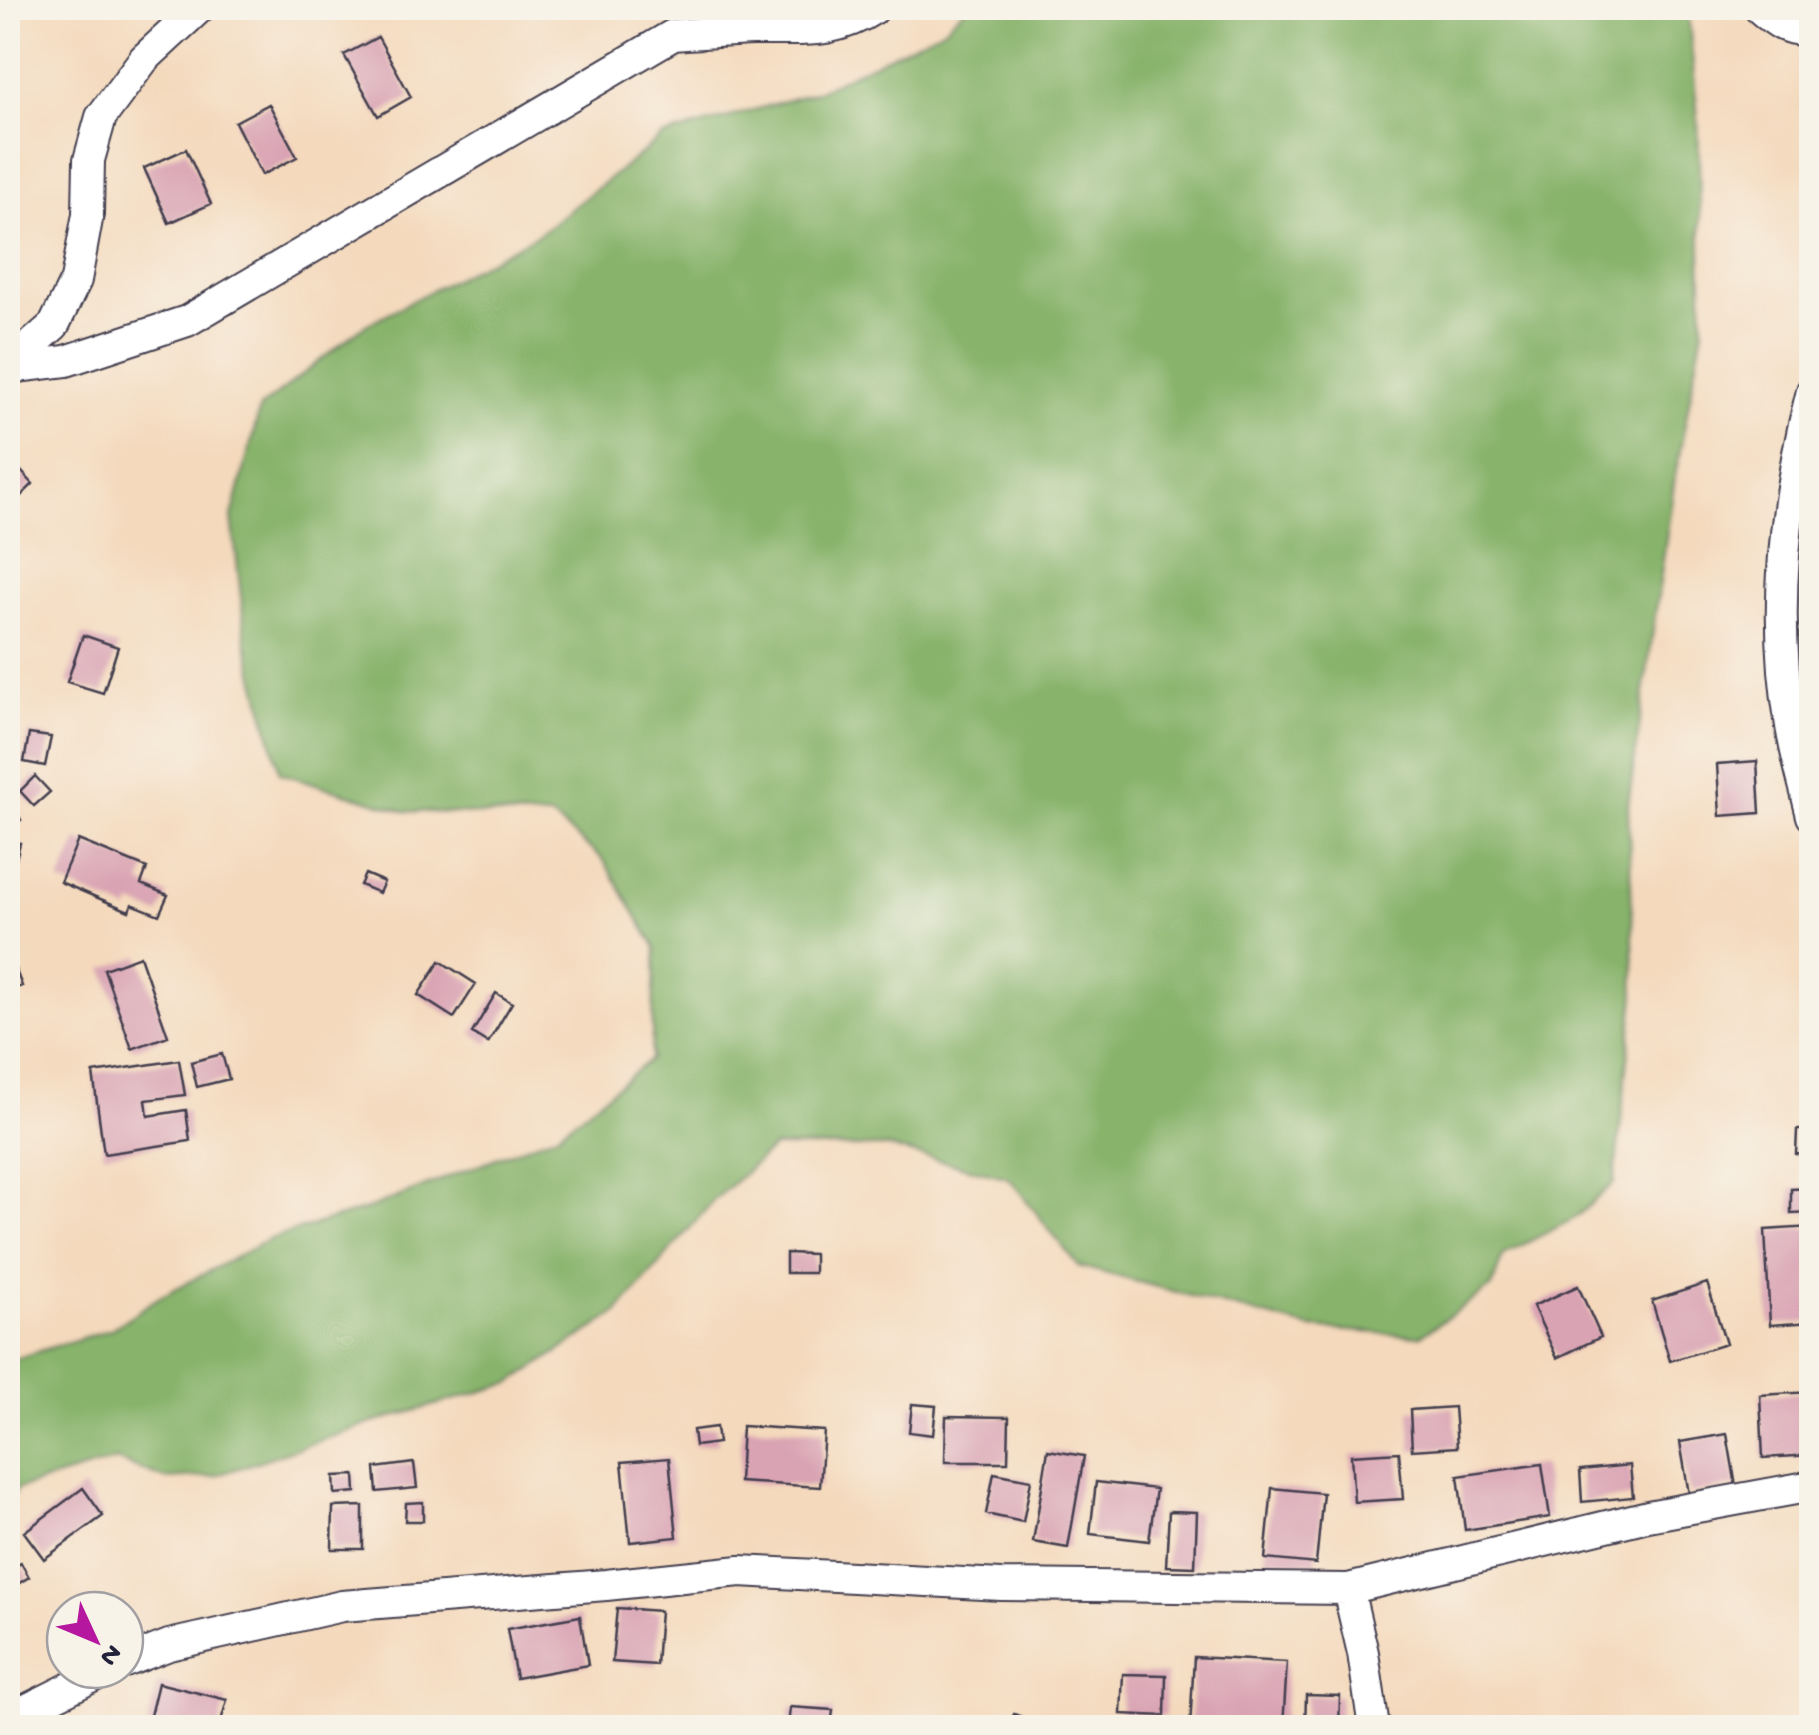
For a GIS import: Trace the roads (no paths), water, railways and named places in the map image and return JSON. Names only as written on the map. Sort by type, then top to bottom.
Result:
[{"type":"street","points":[[8,366],[54,325],[76,280],[88,214],[89,160],[101,117],[144,60],[198,8]]},
{"type":"street","points":[[8,366],[66,361],[187,321],[674,35],[819,32],[875,8]]},
{"type":"street","points":[[1760,8],[1783,26],[1800,31],[1812,28]]},
{"type":"street","points":[[1812,392],[1797,447],[1788,503],[1780,599],[1790,725],[1812,816]]},
{"type":"street","points":[[145,1654],[169,1645],[342,1606],[606,1586],[740,1571],[1001,1585],[1348,1589],[1648,1516],[1812,1486]]},
{"type":"street","points":[[1348,1589],[1374,1728]]},
{"type":"street","points":[[8,1719],[66,1690]]}]
